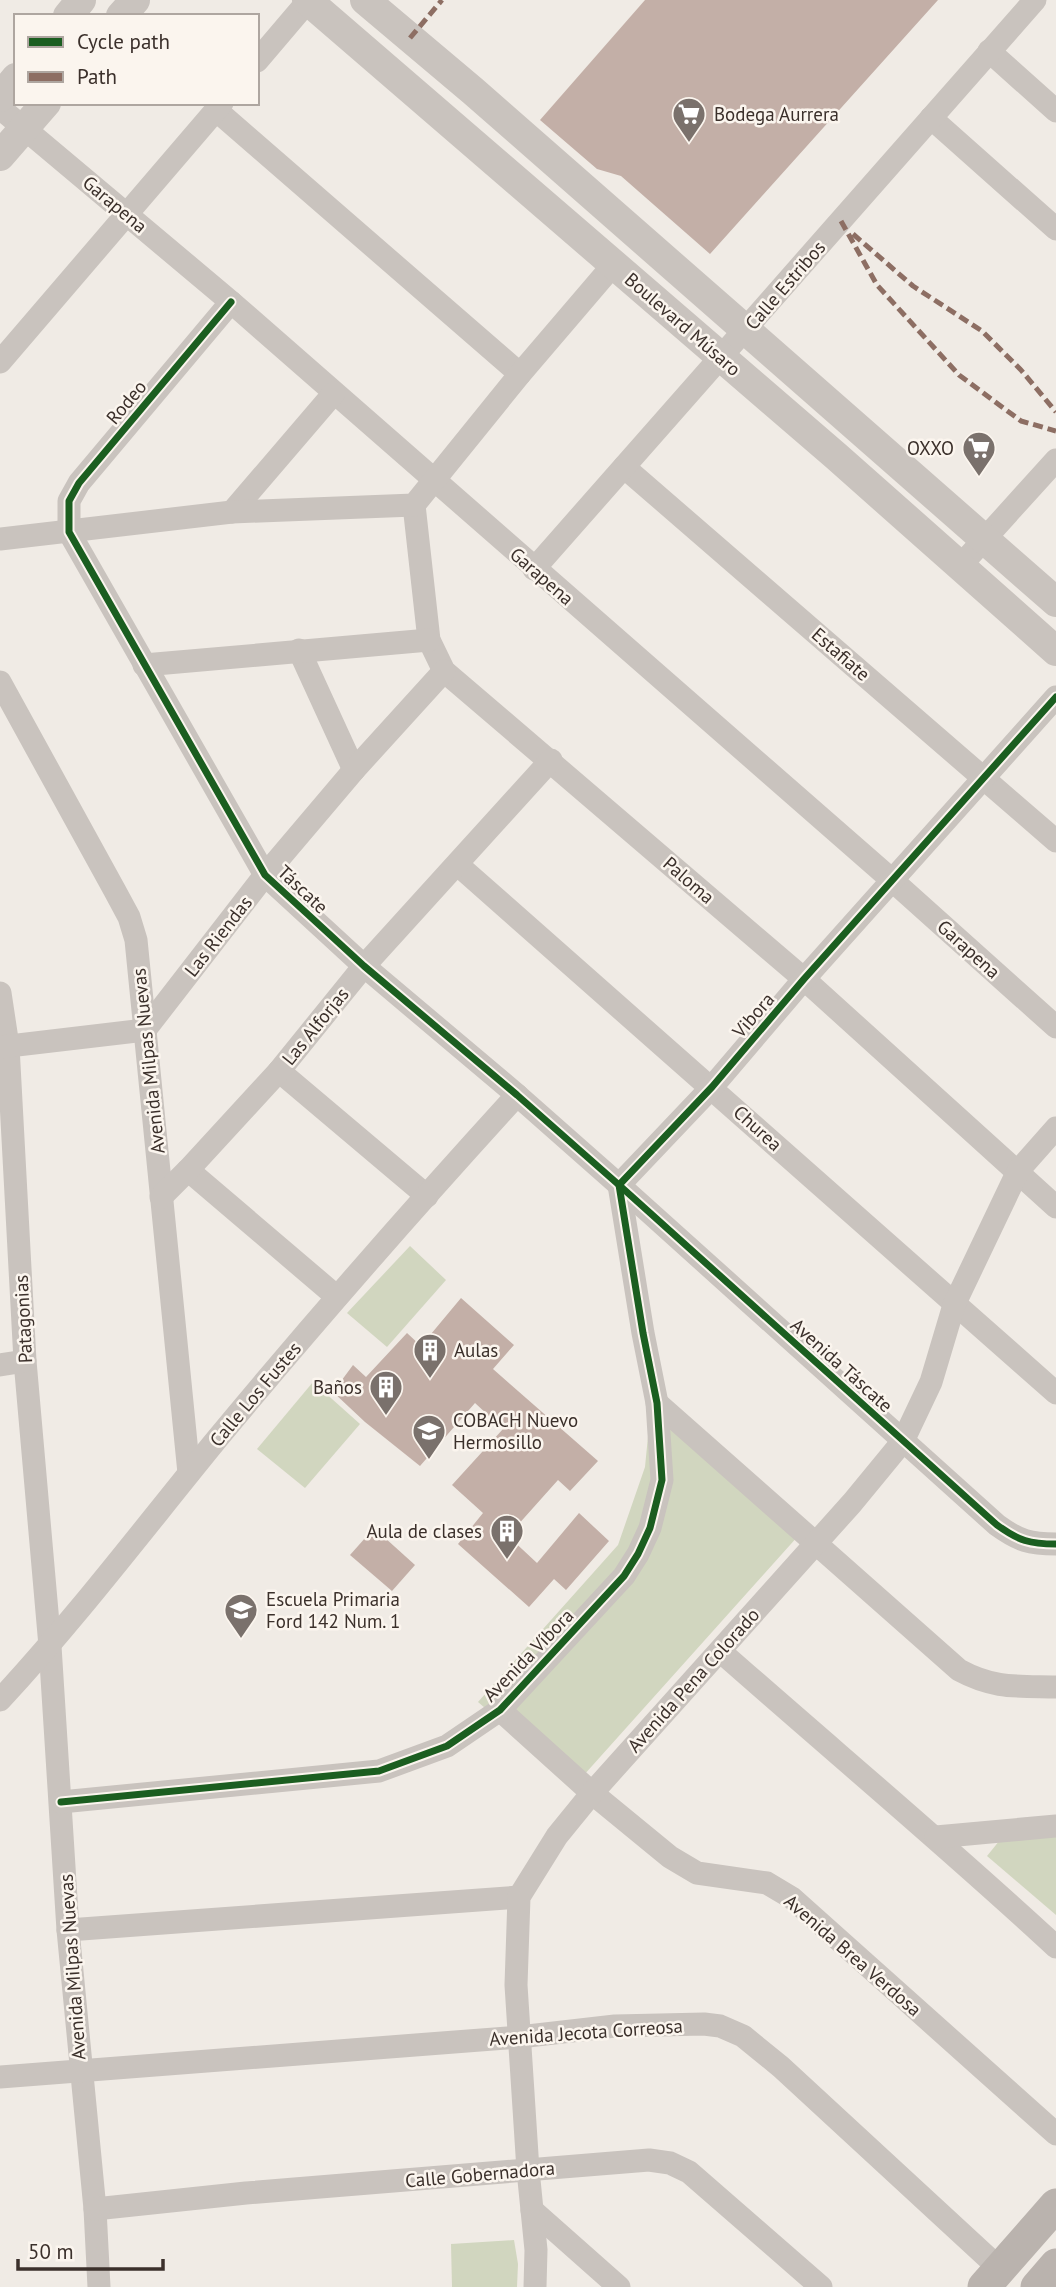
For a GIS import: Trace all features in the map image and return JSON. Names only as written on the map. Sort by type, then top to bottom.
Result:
[{"type":"main road","points":[[992,2278],[1056,2205]]},
{"type":"main road","points":[[1037,2287],[1056,2265]]},
{"type":"street","points":[[70,14],[81,0]]},
{"type":"street","points":[[123,14],[135,0]]},
{"type":"street","points":[[259,59],[307,0]]},
{"type":"street","name":"Boulevard Músaro","points":[[307,0],[961,565],[1056,651]]},
{"type":"street","name":"Boulevard Músaro","points":[[365,0],[473,91],[1056,602]]},
{"type":"street","name":"Calle Estribos","points":[[534,569],[1035,0]]},
{"type":"street","points":[[989,51],[1056,111]]},
{"type":"street","points":[[0,97],[14,80]]},
{"type":"street","points":[[0,156],[44,105]]},
{"type":"street","points":[[0,362],[219,107],[520,374]]},
{"type":"street","name":"Garapena","points":[[0,108],[230,302],[893,881],[1056,1027]]},
{"type":"street","points":[[931,118],[1056,229]]},
{"type":"street","points":[[0,539],[232,512],[414,505],[614,264]]},
{"type":"street","name":"Rodeo","points":[[69,532],[69,501],[79,483],[230,302]]},
{"type":"street","points":[[232,512],[334,393]]},
{"type":"street","points":[[961,565],[1056,460]]},
{"type":"street","name":"Estafiate","points":[[624,467],[1056,841]]},
{"type":"street","name":"Paloma","points":[[414,505],[429,640],[444,671],[804,979],[1056,1207]]},
{"type":"street","name":"Táscate","points":[[69,532],[265,875],[364,967],[517,1095],[619,1185]]},
{"type":"street","points":[[144,665],[429,640]]},
{"type":"street","points":[[299,650],[354,770]]},
{"type":"street","name":"Las Riendas","points":[[145,1030],[265,875],[354,770],[444,671]]},
{"type":"street","name":"Avenida Milpas Nuevas","points":[[0,682],[129,917],[136,940],[189,1473]]},
{"type":"street","name":"Vibora","points":[[619,1185],[712,1087],[804,979],[1056,697]]},
{"type":"street","name":"Las Alforjas","points":[[161,1197],[279,1071],[364,967],[551,760]]},
{"type":"street","name":"Churea","points":[[458,865],[1056,1393]]},
{"type":"street","name":"Patagonias","points":[[0,993],[25,1361],[50,1646]]},
{"type":"street","points":[[4,1046],[145,1030]]},
{"type":"street","points":[[279,1071],[427,1196]]},
{"type":"street","name":"Calle Los Fustes","points":[[0,1700],[50,1646],[189,1473],[337,1297],[517,1095]]},
{"type":"street","name":"Avenida Pena Colorado","points":[[535,2287],[536,2250],[516,1985],[519,1897],[556,1836],[592,1793],[816,1544],[903,1441],[931,1381],[954,1305],[1017,1171],[1056,1128]]},
{"type":"street","points":[[188,1170],[337,1297]]},
{"type":"street","points":[[619,1185],[642,1333],[657,1403],[959,1670],[976,1680],[997,1686],[1056,1687]]},
{"type":"street","name":"Avenida Táscate","points":[[619,1185],[1009,1534],[1033,1544],[1056,1544]]},
{"type":"street","points":[[0,1365],[25,1361]]},
{"type":"street","name":"Avenida Víbora","points":[[61,1802],[379,1771],[447,1746],[500,1710],[624,1576],[638,1554],[650,1528],[662,1480],[657,1403]]},
{"type":"street","name":"Avenida Milpas Nuevas","points":[[50,1646],[68,1930],[95,2209],[99,2287]]},
{"type":"street","points":[[720,1651],[936,1837],[1056,1947]]},
{"type":"street","name":"Avenida Brea Verdosa","points":[[500,1710],[592,1793],[670,1857],[697,1873],[767,1883],[792,1898],[1056,2134]]},
{"type":"street","points":[[936,1837],[1056,1826]]},
{"type":"street","points":[[68,1930],[519,1897]]},
{"type":"street","name":"Avenida Jecota Correosa","points":[[0,2077],[615,2026],[720,2026],[743,2036],[781,2067],[992,2278]]},
{"type":"street","name":"Calle Gobernadora","points":[[95,2209],[246,2193],[649,2160],[670,2163],[689,2172],[821,2287]]},
{"type":"street","points":[[532,2210],[619,2287]]},
{"type":"green space","points":[[410,1246],[446,1280],[387,1347],[347,1313]]},
{"type":"green space","points":[[313,1382],[360,1424],[305,1488],[257,1449]]},
{"type":"green space","points":[[652,1395],[799,1535],[575,1785],[478,1702],[618,1545],[645,1467]]},
{"type":"green space","points":[[1056,1831],[1056,1915],[987,1856],[1004,1835]]},
{"type":"green space","points":[[514,2240],[518,2264],[517,2287],[452,2287],[451,2244]]},
{"type":"building","name":"Bodega Aurrera","points":[[645,0],[938,0],[710,254],[621,176],[597,169],[540,120]]},
{"type":"building","points":[[461,1298],[514,1345],[493,1369],[598,1461],[570,1491],[558,1480],[508,1536],[537,1563],[579,1513],[609,1541],[566,1590],[554,1579],[529,1607],[458,1544],[483,1513],[452,1485],[503,1429],[475,1403],[420,1466],[365,1422],[333,1392],[353,1365],[366,1377],[407,1333],[421,1346]]},
{"type":"building","points":[[374,1528],[415,1565],[392,1591],[350,1555]]},
{"type":"marked path","points":[[410,38],[442,0]]},
{"type":"marked path","points":[[841,221],[877,285],[959,375],[1021,421],[1056,431]]},
{"type":"marked path","points":[[853,234],[913,286],[982,331],[1021,370],[1056,412]]},
{"type":"cycle path","points":[[231,302],[79,483],[69,501],[69,532],[265,875],[364,966],[619,1185],[997,1525],[1025,1540],[1056,1544]]},
{"type":"cycle path","points":[[61,1802],[379,1771],[447,1746],[500,1710],[624,1576],[650,1528],[662,1480],[657,1403],[619,1185],[712,1087],[804,979],[1056,697]]},
{"type":"place","name":"Bodega Aurrera","points":[[689,144]]},
{"type":"place","name":"OXXO","points":[[979,478]]},
{"type":"place","name":"Aulas","points":[[430,1380]]},
{"type":"place","name":"Baños","points":[[386,1417]]},
{"type":"place","name":"COBACH Nuevo Hermosillo","points":[[429,1461]]},
{"type":"place","name":"Aula de clases","points":[[507,1561]]},
{"type":"place","name":"Escuela Primaria Ford 142 Num. 1","points":[[241,1640]]}]
